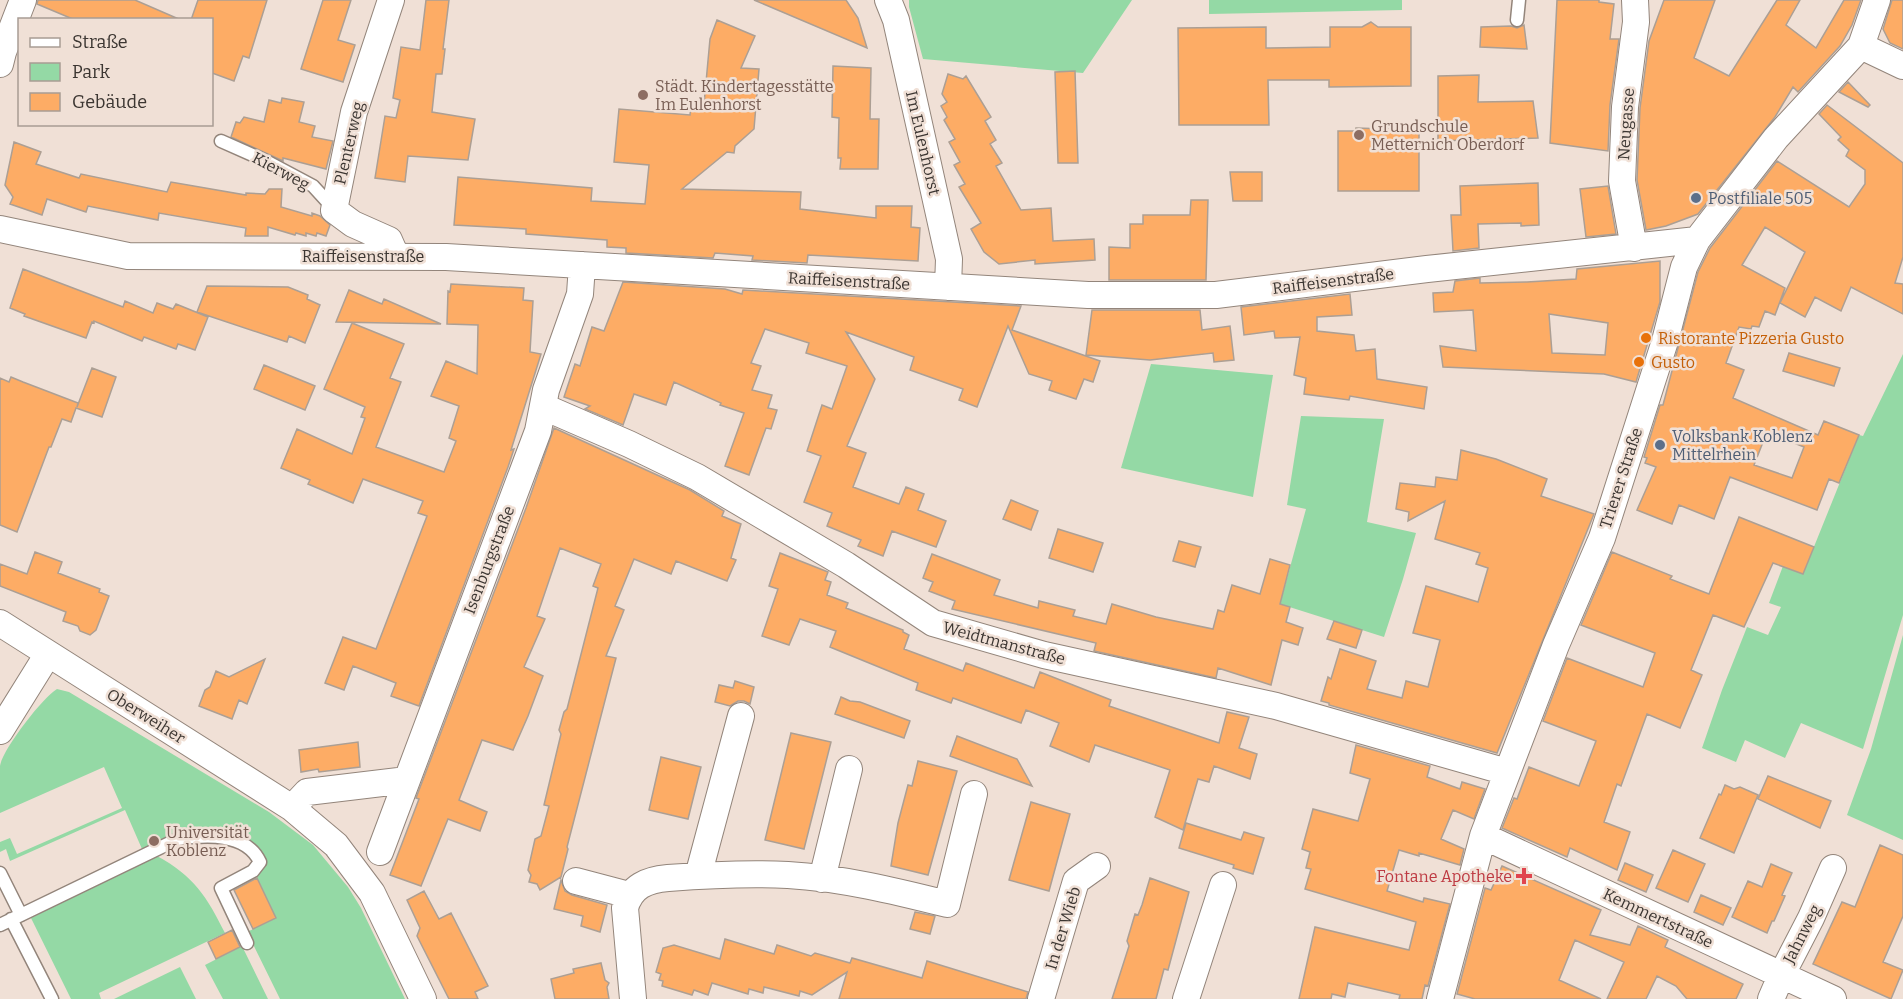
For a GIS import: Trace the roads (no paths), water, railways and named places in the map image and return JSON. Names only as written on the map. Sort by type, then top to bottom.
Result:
[{"type":"street","points":[[3,55],[23,0]]},
{"type":"street","name":"Plenterweg","points":[[334,210],[354,112],[391,0]]},
{"type":"street","name":"Im Eulenhorst","points":[[888,0],[896,20],[949,259],[948,287]]},
{"type":"street","name":"Neugasse","points":[[1634,248],[1622,181],[1625,107],[1636,22],[1635,0]]},
{"type":"street","name":"Trierer Straße","points":[[1440,999],[1483,836],[1556,645],[1602,538],[1665,341],[1684,267],[1697,240],[1776,138],[1861,46],[1876,0]]},
{"type":"street","points":[[1861,46],[1903,66]]},
{"type":"street","points":[[334,210],[353,224],[389,240],[396,256]]},
{"type":"street","name":"Raiffeisenstraße","points":[[0,229],[128,256],[446,256],[1088,295],[1216,295],[1427,269],[1697,240]]},
{"type":"street","name":"Isenburgstraße","points":[[380,852],[538,431],[546,390],[580,294],[582,265]]},
{"type":"street","name":"Weidtmanstraße","points":[[544,407],[697,477],[846,565],[933,623],[1044,655],[1276,706],[1507,771]]},
{"type":"street","name":"Oberweiher","points":[[0,623],[292,808],[336,844],[372,892],[423,999]]},
{"type":"street","points":[[0,731],[48,654]]},
{"type":"street","points":[[698,876],[741,716]]},
{"type":"street","points":[[822,879],[849,769]]},
{"type":"street","points":[[292,808],[307,792],[407,780]]},
{"type":"street","points":[[633,999],[625,908],[629,895],[654,879],[754,874],[822,879],[891,890],[947,904],[974,794]]},
{"type":"street","name":"Kemmertstraße","points":[[1483,836],[1833,999]]},
{"type":"street","name":"In der Wieb","points":[[1041,999],[1076,881],[1097,866]]},
{"type":"street","name":"Jahnweg","points":[[1771,999],[1833,868]]},
{"type":"street","points":[[576,881],[629,895]]},
{"type":"street","points":[[1186,999],[1223,885]]},
{"type":"lane","points":[[1517,20],[1519,0]]},
{"type":"lane","name":"Kierweg","points":[[221,141],[266,160],[313,186],[334,210]]},
{"type":"lane","points":[[7,921],[178,839],[201,835],[223,836],[253,851],[260,862],[253,871],[221,888],[247,943]]},
{"type":"lane","points":[[0,873],[7,921],[52,999]]},
{"type":"place","name":"Städt. Kindertagesstätte Im Eulenhorst","points":[[643,95]]},
{"type":"place","name":"Grundschule Metternich Oberdorf","points":[[1359,135]]},
{"type":"place","name":"Postfiliale 505","points":[[1696,198]]},
{"type":"place","name":"Ristorante Pizzeria Gusto","points":[[1646,338]]},
{"type":"place","name":"Gusto","points":[[1639,362]]},
{"type":"place","name":"Volksbank Koblenz Mittelrhein","points":[[1660,445]]},
{"type":"place","name":"Universität Koblenz","points":[[154,841]]},
{"type":"place","name":"Fontane Apotheke","points":[[1524,876]]}]
